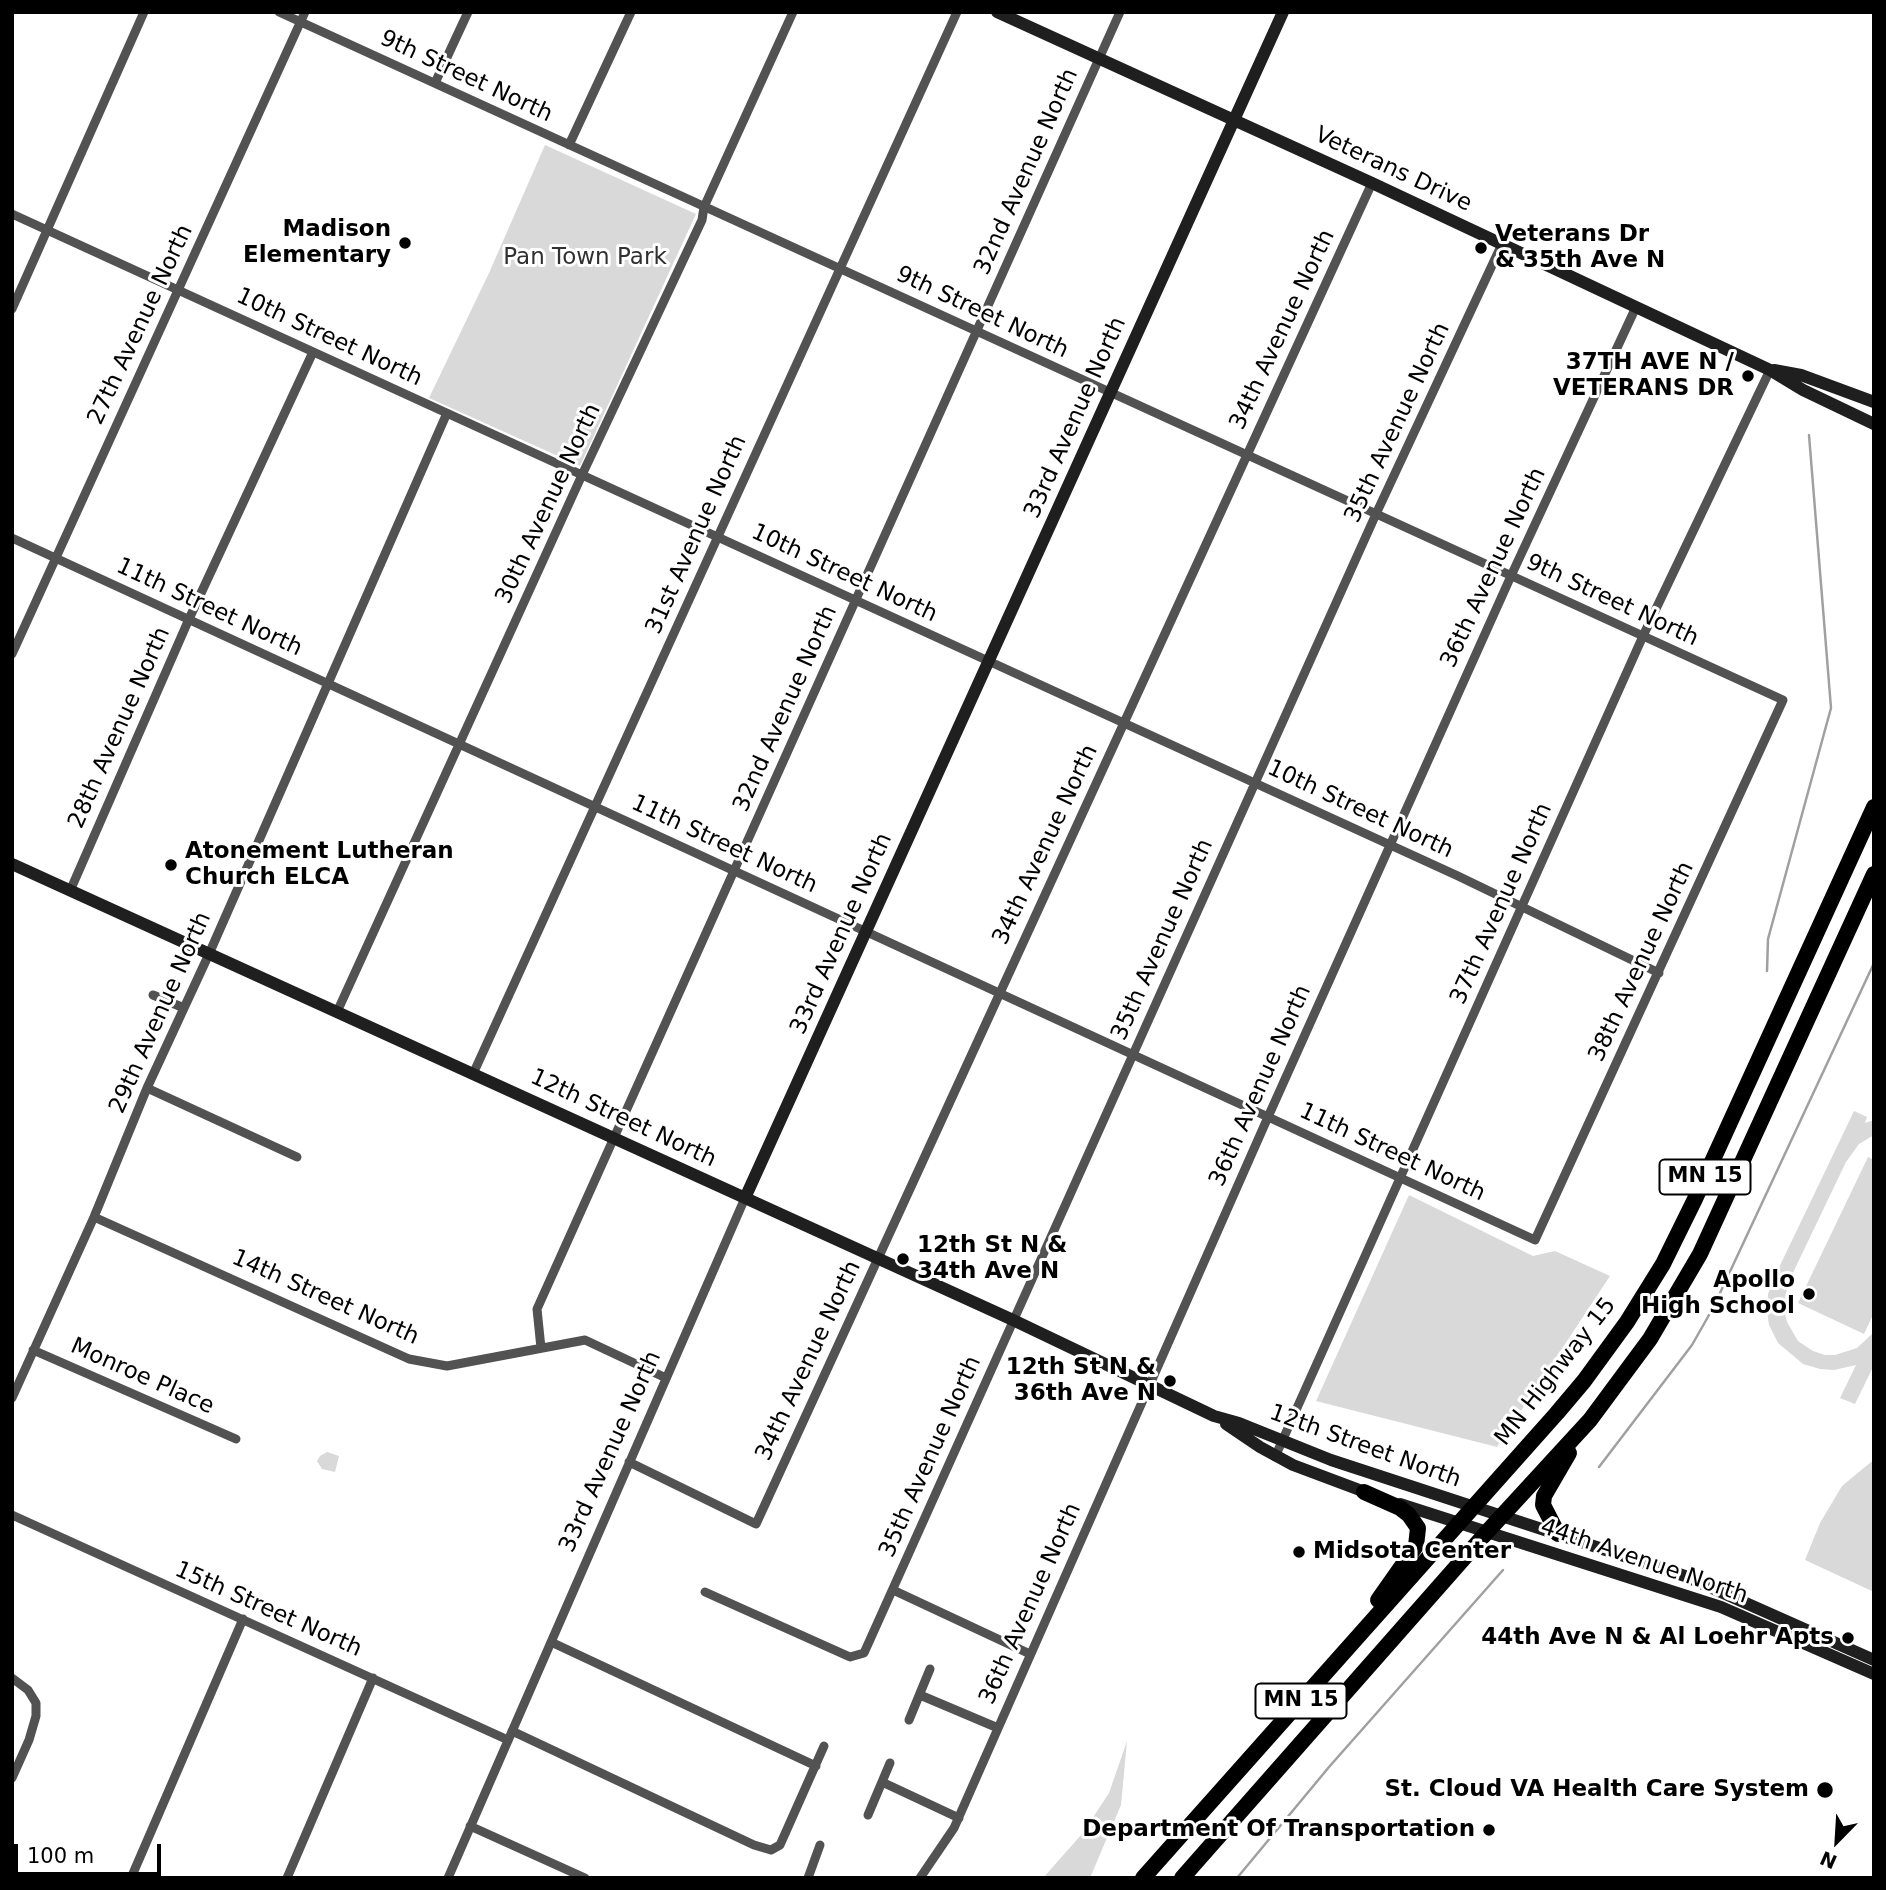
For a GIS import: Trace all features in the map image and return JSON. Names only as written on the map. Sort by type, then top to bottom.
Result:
[{"type":"highway","name":"MN Highway 15","points":[[1143,1878],[1474,1508],[1584,1381],[1627,1322],[1663,1264],[1695,1199],[1874,807]]},
{"type":"highway","name":"MN 15","points":[[1182,1878],[1487,1532],[1590,1420],[1650,1339],[1700,1254],[1874,874]]},
{"type":"highway","points":[[1558,1534],[1544,1511],[1544,1496],[1590,1420]]},
{"type":"highway","points":[[1295,1707],[1382,1595],[1416,1546],[1418,1528],[1409,1515],[1364,1492]]},
{"type":"street","points":[[12,309],[144,12]]},
{"type":"street","name":"9th Street North","points":[[279,12],[1783,700]]},
{"type":"street","name":"27th Avenue North","points":[[12,654],[305,12]]},
{"type":"street","points":[[435,83],[468,12]]},
{"type":"street","points":[[569,145],[631,12]]},
{"type":"street","name":"30th Avenue North","points":[[337,1012],[702,219],[704,207],[793,12]]},
{"type":"street","name":"31st Avenue North","points":[[473,1074],[957,12]]},
{"type":"street","name":"Veterans Drive","points":[[997,12],[1502,244],[1770,370],[1803,390],[1874,424]]},
{"type":"street","name":"32nd Avenue North","points":[[541,1348],[537,1308],[1120,12]]},
{"type":"street","name":"33rd Avenue North","points":[[449,1878],[746,1198],[1283,12]]},
{"type":"street","name":"34th Avenue North","points":[[629,1462],[755,1524],[1372,183]]},
{"type":"street","name":"10th Street North","points":[[12,214],[1390,845],[1658,972]]},
{"type":"street","name":"35th Avenue North","points":[[705,1592],[850,1657],[864,1653],[1376,514],[1502,244]]},
{"type":"street","name":"36th Avenue North","points":[[920,1878],[959,1818],[1268,1117],[1511,576],[1636,307]]},
{"type":"street","name":"28th Avenue North","points":[[70,891],[189,619],[313,352]]},
{"type":"street","name":"Veterans Drive","points":[[1770,370],[1801,375],[1874,402]]},
{"type":"street","name":"37th Avenue North","points":[[1275,1457],[1643,636],[1770,370]]},
{"type":"street","name":"29th Avenue North","points":[[12,1398],[447,413]]},
{"type":"street","name":"11th Street North","points":[[12,538],[1535,1240]]},
{"type":"street","name":"38th Avenue North","points":[[1535,1240],[1783,700]]},
{"type":"street","name":"12th Street North","points":[[12,864],[746,1198],[1214,1416],[1331,1460],[1502,1516]]},
{"type":"street","points":[[153,995],[184,1008]]},
{"type":"street","points":[[147,1088],[297,1157]]},
{"type":"street","name":"14th Street North","points":[[94,1217],[409,1359],[447,1366],[585,1340],[666,1378]]},
{"type":"street","name":"Monroe Place","points":[[33,1350],[236,1439]]},
{"type":"street","name":"12th Street North","points":[[1214,1416],[1275,1457],[1313,1474],[1459,1524]]},
{"type":"street","name":"15th Street North","points":[[12,1514],[373,1678],[510,1735],[754,1845],[771,1850],[780,1845],[816,1766]]},
{"type":"street","name":"44th Avenue North","points":[[1502,1516],[1685,1576],[1874,1660]]},
{"type":"street","name":"44th Avenue North","points":[[1459,1524],[1721,1608],[1874,1674]]},
{"type":"street","points":[[893,1590],[1030,1654]]},
{"type":"street","points":[[131,1878],[243,1619]]},
{"type":"street","points":[[551,1642],[816,1766],[824,1746]]},
{"type":"street","points":[[909,1720],[930,1669]]},
{"type":"street","points":[[12,1678],[28,1690],[36,1703],[36,1716],[29,1740],[12,1777]]},
{"type":"street","points":[[287,1878],[373,1678]]},
{"type":"street","points":[[920,1695],[998,1728]]},
{"type":"street","points":[[868,1815],[890,1763]]},
{"type":"street","points":[[882,1782],[959,1818]]},
{"type":"street","points":[[470,1826],[585,1878]]},
{"type":"street","points":[[808,1878],[820,1845]]},
{"type":"green space","name":"Pan Town Park","points":[[545,145],[696,214],[580,466],[429,398],[489,273]]},
{"type":"green space","points":[[1854,1111],[1867,1117],[1865,1123],[1874,1120],[1874,1135],[1859,1144],[1846,1162],[1789,1281],[1783,1306],[1787,1322],[1798,1341],[1825,1355],[1835,1355],[1857,1348],[1874,1332],[1874,1365],[1855,1404],[1840,1398],[1856,1365],[1834,1370],[1803,1364],[1778,1343],[1769,1325],[1767,1311],[1768,1294],[1774,1278]]},
{"type":"green space","points":[[1868,1157],[1874,1160],[1874,1313],[1864,1334],[1798,1303]]},
{"type":"green space","points":[[1409,1195],[1533,1256],[1555,1251],[1610,1276],[1497,1447],[1316,1401]]},
{"type":"green space","points":[[327,1452],[339,1456],[335,1472],[322,1469],[317,1461]]},
{"type":"green space","points":[[1874,1462],[1874,1592],[1805,1560],[1820,1523],[1842,1486]]},
{"type":"green space","points":[[1127,1741],[1121,1805],[1090,1878],[1043,1878],[1082,1834],[1109,1793]]},
{"type":"waterway","points":[[1767,971],[1768,939],[1831,708],[1809,435]]},
{"type":"waterway","points":[[1599,1467],[1692,1345],[1713,1308],[1874,963]]},
{"type":"waterway","points":[[1237,1878],[1329,1767],[1503,1570]]},
{"type":"place","name":"Madison Elementary","points":[[405,243]]},
{"type":"place","name":"Veterans Dr & 35th Ave N","points":[[1481,248]]},
{"type":"place","name":"37TH AVE N / VETERANS DR","points":[[1748,376]]},
{"type":"place","name":"Atonement Lutheran Church ELCA","points":[[171,865]]},
{"type":"place","name":"12th St N & 34th Ave N","points":[[903,1259]]},
{"type":"place","name":"Apollo High School","points":[[1809,1294]]},
{"type":"place","name":"12th St N & 36th Ave N","points":[[1170,1381]]},
{"type":"place","name":"Midsota Center","points":[[1299,1552]]},
{"type":"place","name":"44th Ave N & Al Loehr Apts","points":[[1848,1638]]},
{"type":"place","name":"St. Cloud VA Health Care System","points":[[1825,1790]]},
{"type":"place","name":"Department Of Transportation","points":[[1489,1830]]}]
